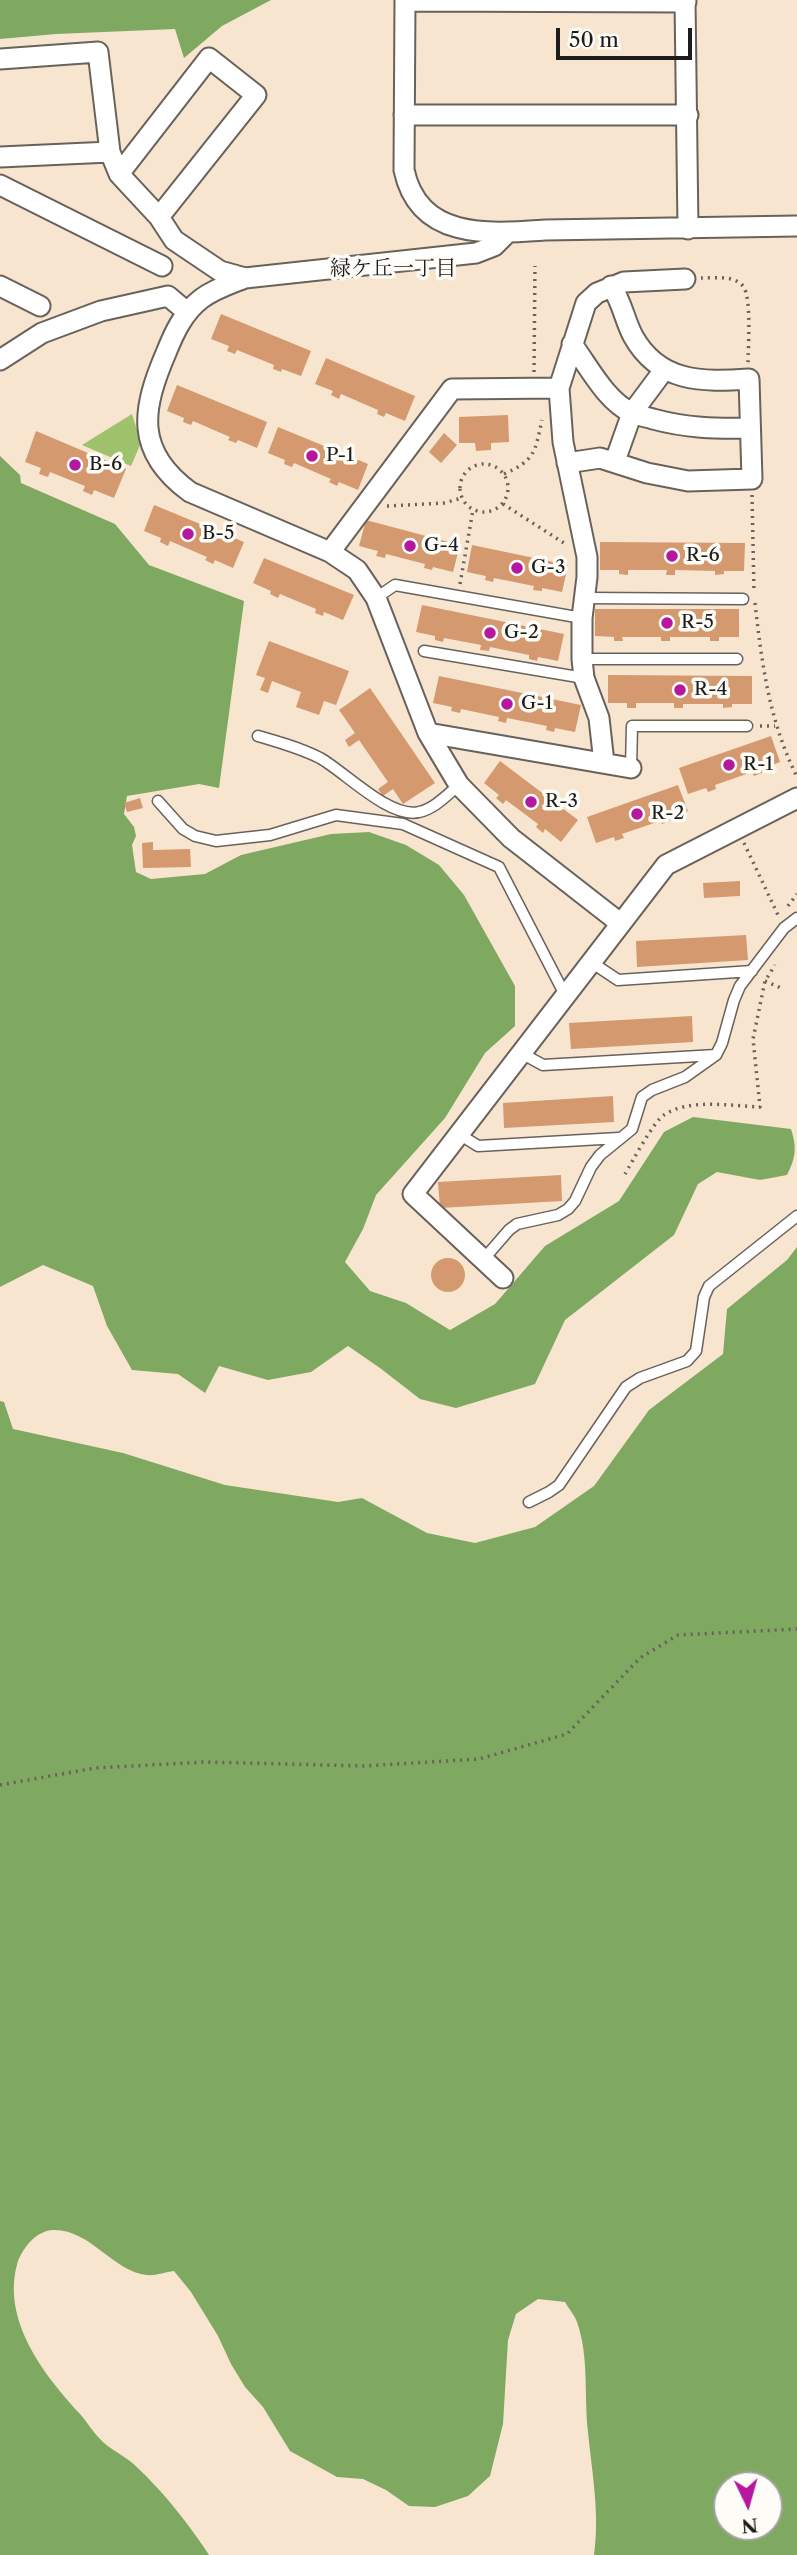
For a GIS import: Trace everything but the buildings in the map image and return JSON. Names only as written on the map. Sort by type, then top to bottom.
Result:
[{"type":"street","points":[[688,229],[685,1],[405,1],[404,170],[407,183],[419,205],[445,224],[462,230],[507,233],[545,230],[688,229],[797,226]]},
{"type":"street","points":[[0,59],[98,52],[110,152],[119,174],[159,217],[174,240],[220,271],[245,278]]},
{"type":"street","points":[[119,174],[209,58],[256,95],[159,217]]},
{"type":"street","points":[[404,115],[688,115]]},
{"type":"street","points":[[0,158],[110,152]]},
{"type":"street","points":[[0,186],[162,266]]},
{"type":"street","points":[[507,233],[494,246],[476,253],[245,278],[213,291],[187,312],[174,333],[152,384],[146,410],[146,425],[158,457],[173,478],[190,492],[330,552],[357,570],[376,598],[428,733],[459,785],[511,838],[620,923]]},
{"type":"street","points":[[604,763],[599,718],[583,668],[582,618],[587,557],[567,463],[559,387],[586,303],[611,286],[624,282],[685,279]]},
{"type":"street","points":[[0,286],[40,306]]},
{"type":"street","points":[[567,463],[600,458],[647,473],[688,481],[751,479],[749,379],[683,377],[664,370],[648,357],[634,338],[619,298],[611,286]]},
{"type":"street","points":[[0,360],[42,333],[101,310],[168,296],[187,312]]},
{"type":"street","points":[[572,344],[600,384],[632,413],[679,426],[711,430],[750,428]]},
{"type":"street","points":[[615,461],[632,413],[664,370]]},
{"type":"street","points":[[330,552],[452,389],[559,387]]},
{"type":"street","points":[[428,733],[631,768]]},
{"type":"street","points":[[503,1278],[413,1194],[666,865],[797,798]]},
{"type":"lane","points":[[376,598],[395,586],[582,618]]},
{"type":"lane","points":[[585,598],[743,599]]},
{"type":"lane","points":[[424,652],[583,668],[737,659]]},
{"type":"lane","points":[[631,768],[632,726],[747,726]]},
{"type":"lane","points":[[258,736],[321,759],[396,809],[416,813],[430,808],[459,785]]},
{"type":"lane","points":[[158,801],[183,829],[195,836],[216,841],[270,835],[335,815],[403,824],[499,867],[565,995]]},
{"type":"lane","points":[[484,1260],[517,1224],[558,1215],[568,1209],[600,1155],[632,1129],[642,1097],[652,1090],[685,1077],[716,1055],[740,986],[784,928],[797,918]]},
{"type":"lane","points":[[590,962],[618,980],[752,971]]},
{"type":"lane","points":[[521,1053],[543,1065],[716,1055]]},
{"type":"lane","points":[[459,1134],[478,1146],[620,1138]]},
{"type":"lane","points":[[529,1502],[559,1485],[626,1387],[640,1378],[687,1362],[696,1351],[704,1297],[709,1286],[797,1216]]},
{"type":"path","points":[[534,377],[535,266]]},
{"type":"path","points":[[685,279],[732,279],[743,285],[747,296],[749,379]]},
{"type":"path","points":[[504,474],[520,467],[531,458],[537,447],[543,413]]},
{"type":"path","points":[[475,465],[491,465],[504,474],[508,489],[502,504],[489,512],[473,510],[462,498],[460,482],[463,475],[475,465]]},
{"type":"path","points":[[751,479],[755,599],[762,664],[775,726],[797,777]]},
{"type":"path","points":[[364,507],[444,503],[462,498]]},
{"type":"path","points":[[502,504],[587,557]]},
{"type":"path","points":[[457,596],[473,510]]},
{"type":"path","points":[[765,981],[781,988]]},
{"type":"path","points":[[0,1785],[95,1769],[205,1762],[365,1766],[479,1759],[567,1734],[640,1658],[678,1635],[797,1629]]},
{"type":"green space","points":[[0,0],[271,0],[222,26],[184,58],[175,29],[0,39]]},
{"type":"green space","points":[[132,414],[141,443],[131,466],[82,445]]},
{"type":"green space","points":[[0,456],[20,475],[21,483],[115,524],[149,565],[244,601],[219,788],[199,784],[127,796],[124,814],[134,827],[136,836],[132,845],[136,872],[151,879],[205,874],[241,855],[331,834],[369,832],[406,845],[439,865],[464,895],[515,986],[515,1026],[485,1053],[445,1118],[376,1195],[363,1229],[345,1262],[370,1291],[406,1303],[450,1330],[495,1304],[545,1246],[619,1201],[664,1132],[693,1117],[791,1129],[795,1152],[787,1175],[760,1180],[717,1172],[698,1184],[674,1235],[565,1320],[535,1384],[456,1408],[420,1399],[348,1346],[311,1372],[268,1380],[219,1366],[205,1393],[178,1374],[132,1370],[107,1326],[93,1286],[43,1265],[0,1287]]},
{"type":"green space","points":[[797,1247],[797,2555],[594,2555],[596,2509],[587,2419],[584,2351],[577,2322],[565,2302],[538,2299],[516,2314],[508,2340],[503,2424],[490,2476],[468,2496],[435,2507],[409,2506],[386,2490],[363,2479],[337,2477],[290,2451],[263,2407],[245,2387],[218,2336],[191,2292],[174,2271],[150,2275],[135,2272],[78,2236],[66,2231],[52,2230],[31,2241],[18,2261],[14,2283],[15,2304],[29,2345],[53,2382],[97,2436],[152,2482],[183,2518],[209,2555],[0,2555],[0,1401],[4,1402],[13,1429],[123,1453],[225,1485],[338,1502],[362,1498],[427,1533],[475,1543],[535,1527],[594,1486],[649,1410],[723,1354],[727,1309],[787,1260]]},
{"type":"place","name":"P-1","points":[[312,456]]},
{"type":"place","name":"B-6","points":[[75,465]]},
{"type":"place","name":"B-5","points":[[188,534]]},
{"type":"place","name":"G-4","points":[[410,546]]},
{"type":"place","name":"R-6","points":[[672,556]]},
{"type":"place","name":"G-3","points":[[517,568]]},
{"type":"place","name":"R-5","points":[[667,623]]},
{"type":"place","name":"G-2","points":[[490,633]]},
{"type":"place","name":"R-4","points":[[680,690]]},
{"type":"place","name":"G-1","points":[[507,704]]},
{"type":"place","name":"R-1","points":[[729,765]]},
{"type":"place","name":"R-3","points":[[531,802]]},
{"type":"place","name":"R-2","points":[[637,814]]},
{"type":"district","name":"緑ケ丘一丁目","points":[[393,269]]}]
